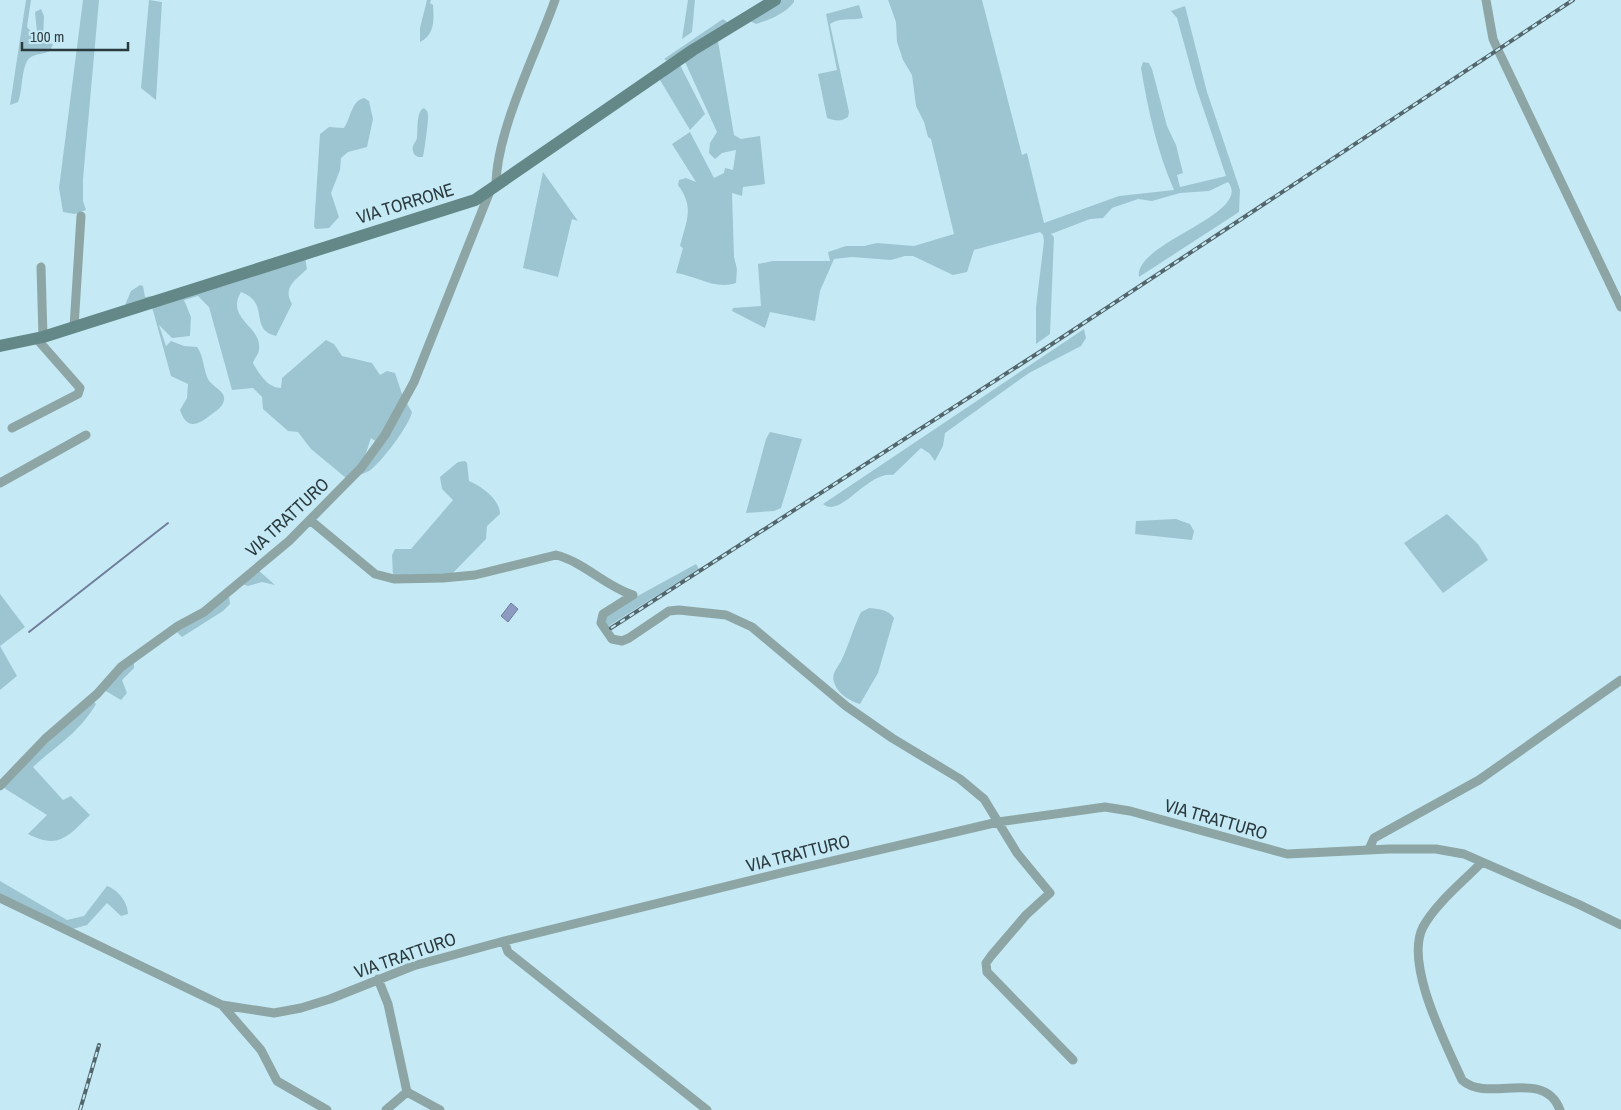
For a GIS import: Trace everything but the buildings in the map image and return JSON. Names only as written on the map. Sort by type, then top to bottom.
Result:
[{"type":"main road","name":"VIA TORRONE","points":[[0,346],[74,327],[363,234],[454,208],[493,189],[556,142],[679,59],[775,0]]},
{"type":"street","name":"VIA TRATTURO","points":[[0,786],[45,739],[97,694],[121,667],[178,626],[204,612],[289,541],[361,468],[398,413],[414,382],[493,189],[496,165],[512,113],[555,0]]},
{"type":"street","points":[[1486,0],[1493,39],[1621,307]]},
{"type":"street","points":[[74,327],[81,216]]},
{"type":"street","points":[[12,428],[78,394],[80,388],[39,337],[41,267]]},
{"type":"street","points":[[0,483],[86,435]]},
{"type":"street","points":[[310,520],[375,574],[394,579],[443,578],[475,574],[556,555],[567,558],[618,590],[634,595],[603,614],[601,623],[612,639],[622,641],[630,638],[669,611],[679,610],[726,615],[752,627],[846,706],[877,728],[960,779],[984,799],[1017,854],[1050,893],[1026,915],[990,956],[986,963],[987,972],[1073,1060]]},
{"type":"street","points":[[1369,849],[1374,838],[1479,780],[1621,680]]},
{"type":"street","name":"VIA TRATTURO","points":[[0,898],[222,1005],[250,1011],[274,1013],[301,1008],[413,966],[504,941],[998,822],[1105,807],[1130,811],[1287,854],[1369,849],[1436,849],[1464,854],[1578,904],[1621,926]]},
{"type":"street","points":[[1482,862],[1436,910],[1423,927],[1418,941],[1418,959],[1422,978],[1436,1022],[1462,1080],[1469,1086],[1476,1087],[1514,1087],[1546,1091],[1557,1101],[1560,1110]]},
{"type":"street","points":[[504,941],[508,952],[707,1110]]},
{"type":"street","points":[[378,979],[388,1004],[407,1092],[440,1110]]},
{"type":"street","points":[[222,1005],[261,1050],[277,1081],[327,1110]]},
{"type":"street","points":[[238,1022],[250,1011]]},
{"type":"street","points":[[386,1110],[407,1092]]},
{"type":"shaded area","points":[[26,0],[31,0],[27,27],[33,34],[37,33],[35,12],[41,9],[44,16],[43,42],[53,44],[50,51],[33,56],[28,60],[25,65],[18,102],[10,105]]},
{"type":"shaded area","points":[[83,0],[99,0],[83,179],[83,201],[86,210],[75,214],[63,212],[59,188]]},
{"type":"shaded area","points":[[149,0],[162,2],[156,100],[141,88]]},
{"type":"shaded area","points":[[427,0],[431,0],[430,3],[433,5],[432,26],[425,39],[420,42],[420,28]]},
{"type":"shaded area","points":[[688,0],[695,0],[692,32],[682,39]]},
{"type":"shaded area","points":[[780,0],[794,0],[794,2],[786,10],[771,18],[756,24],[750,21]]},
{"type":"shaded area","points":[[888,0],[982,0],[1022,155],[1027,153],[1044,223],[1119,196],[1174,190],[1154,130],[1141,68],[1143,62],[1149,63],[1152,69],[1167,126],[1176,145],[1183,173],[1177,175],[1180,187],[1226,176],[1196,87],[1177,18],[1171,11],[1185,6],[1207,92],[1240,190],[1239,212],[1139,277],[1142,264],[1154,252],[1210,217],[1224,206],[1231,194],[1228,182],[1209,191],[1180,193],[1152,201],[1138,199],[1112,208],[1103,218],[1090,219],[1051,234],[1054,237],[1050,334],[1036,344],[1036,307],[1044,241],[1043,235],[1040,232],[974,250],[967,272],[953,275],[913,256],[891,260],[852,257],[834,259],[820,291],[815,321],[770,312],[765,328],[732,311],[733,308],[761,306],[758,264],[773,261],[830,261],[828,252],[846,246],[864,246],[877,243],[914,246],[954,234],[931,139],[928,137],[924,122],[916,106],[912,75],[903,60],[897,42],[896,22]]},
{"type":"shaded area","points":[[859,5],[863,18],[842,20],[830,24],[849,112],[848,117],[845,119],[833,120],[827,118],[818,74],[837,70],[826,14]]},
{"type":"shaded area","points":[[723,19],[730,24],[669,62],[664,59]]},
{"type":"shaded area","points":[[718,41],[734,135],[741,139],[760,136],[765,184],[743,187],[742,196],[732,193],[734,257],[737,269],[736,283],[728,285],[713,284],[676,273],[683,248],[680,246],[688,215],[686,201],[678,185],[679,180],[686,178],[696,182],[672,144],[690,132],[714,178],[724,173],[725,168],[733,170],[736,150],[722,153],[715,159],[709,153],[710,143],[717,132],[685,62]]},
{"type":"shaded area","points":[[680,65],[705,114],[690,130],[660,80]]},
{"type":"shaded area","points":[[364,98],[369,101],[373,119],[367,147],[348,152],[341,158],[340,170],[331,193],[339,217],[329,228],[316,229],[314,227],[320,134],[329,127],[344,128],[356,103]]},
{"type":"shaded area","points":[[424,108],[428,114],[428,122],[423,157],[418,157],[414,153],[413,147],[417,139],[419,116]]},
{"type":"shaded area","points":[[543,172],[578,221],[572,219],[558,277],[523,268]]},
{"type":"shaded area","points":[[305,257],[307,269],[289,288],[289,298],[292,304],[276,336],[268,333],[263,328],[258,309],[250,297],[241,292],[237,301],[237,309],[240,316],[255,334],[258,341],[259,351],[253,363],[258,372],[272,386],[281,388],[282,378],[326,340],[334,344],[342,356],[372,363],[380,375],[387,371],[395,373],[403,397],[412,412],[410,418],[394,444],[374,467],[364,474],[346,478],[311,449],[298,432],[288,431],[263,409],[262,397],[253,388],[232,390],[209,307],[198,296],[184,300],[191,317],[190,336],[172,338],[159,325],[166,346],[171,341],[184,346],[197,347],[201,354],[208,379],[224,397],[222,405],[217,410],[198,423],[190,423],[186,421],[180,410],[187,398],[188,384],[171,376],[152,307]],"holes":[[[371,438],[381,445],[365,456]]]},
{"type":"shaded area","points":[[140,285],[143,286],[145,297],[168,294],[123,310],[131,291]]},
{"type":"shaded area","points":[[1084,329],[1086,338],[1081,346],[1029,373],[945,433],[943,446],[935,461],[929,453],[921,448],[893,475],[883,476],[874,480],[838,505],[830,507],[823,504]]},
{"type":"shaded area","points":[[770,432],[802,439],[781,508],[774,511],[746,513],[766,439]]},
{"type":"shaded area","points":[[465,461],[467,463],[469,481],[489,494],[499,508],[500,514],[487,526],[486,539],[450,576],[393,576],[392,555],[395,549],[411,549],[453,500],[442,489],[440,477],[458,462]]},
{"type":"shaded area","points":[[1447,514],[1478,544],[1488,560],[1443,593],[1404,543]]},
{"type":"shaded area","points":[[1176,519],[1190,524],[1194,531],[1192,540],[1135,534],[1136,521]]},
{"type":"shaded area","points":[[696,564],[699,569],[607,627],[603,615]]},
{"type":"shaded area","points":[[258,570],[275,585],[262,582],[248,586],[242,584]]},
{"type":"shaded area","points":[[0,594],[25,627],[0,646]]},
{"type":"shaded area","points":[[229,596],[230,604],[223,611],[182,637],[177,632]]},
{"type":"shaded area","points":[[511,603],[518,609],[508,622],[501,616]]},
{"type":"shaded area","points":[[869,608],[886,611],[894,618],[878,673],[860,704],[848,699],[841,693],[836,686],[833,676],[844,655],[861,612]]},
{"type":"shaded area","points":[[0,646],[17,676],[0,690]]},
{"type":"shaded area","points":[[134,663],[134,668],[122,680],[127,693],[121,700],[104,690],[123,669]]},
{"type":"shaded area","points":[[93,701],[96,704],[82,723],[33,767],[63,800],[71,796],[90,815],[62,838],[55,841],[39,839],[28,834],[47,815],[1,786]]},
{"type":"shaded area","points":[[0,881],[67,920],[84,916],[107,886],[115,890],[122,897],[128,914],[121,916],[107,903],[87,925],[69,930],[0,896]]},
{"type":"waterway","points":[[29,632],[168,523]]},
{"type":"railway","points":[[611,628],[1049,346],[1573,0]]},
{"type":"railway","points":[[80,1110],[99,1045]]}]
